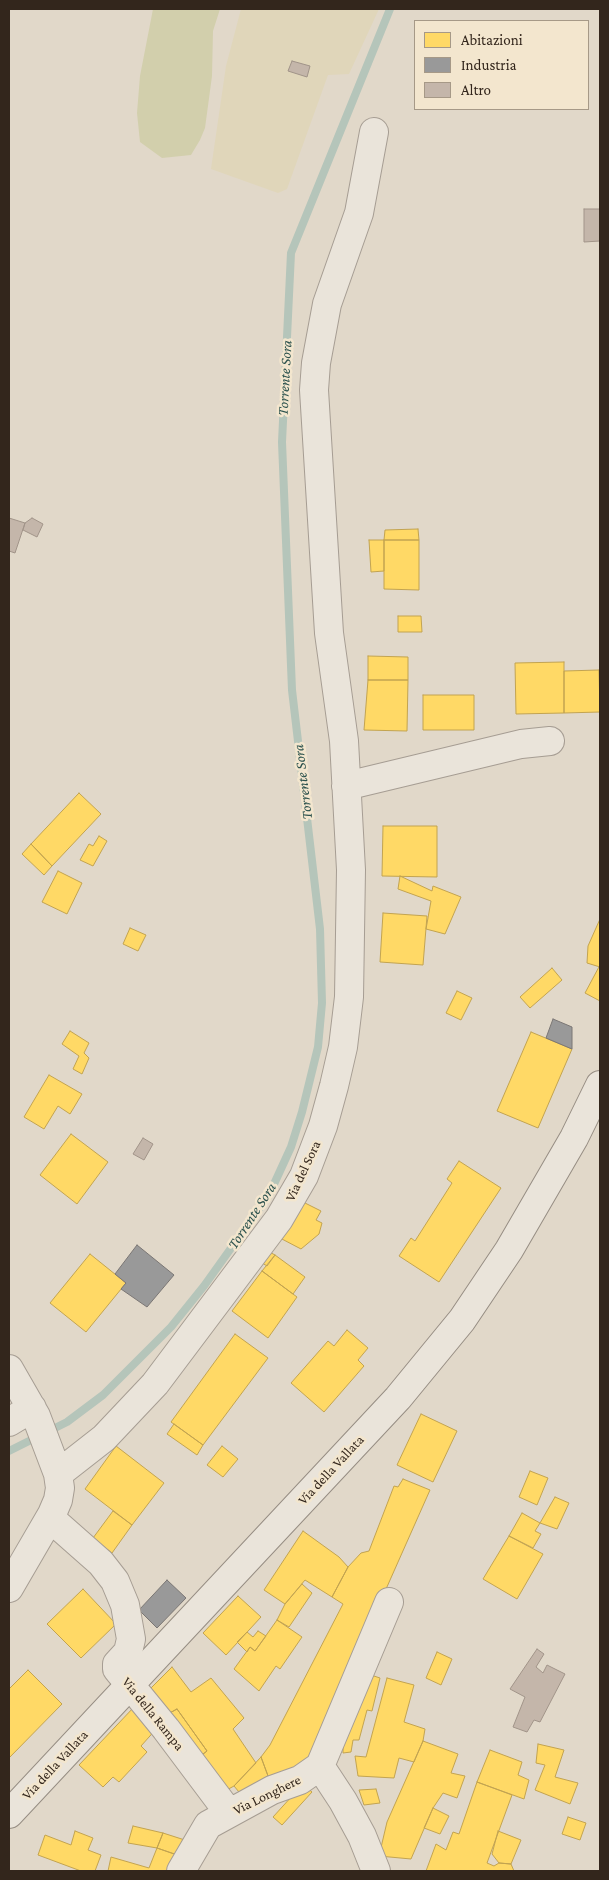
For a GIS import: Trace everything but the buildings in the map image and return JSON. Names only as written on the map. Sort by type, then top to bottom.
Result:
[{"type":"street","name":"Via del Sora","points":[[54,1463],[104,1438],[155,1384],[279,1219],[304,1176],[323,1126],[334,1086],[343,1047],[349,997],[351,870],[344,741],[329,634],[324,573],[314,390],[316,363],[328,304],[359,213],[374,132]]},
{"type":"street","points":[[346,786],[522,744],[550,741]]},
{"type":"street","name":"Via della Vallata","points":[[9,1814],[398,1398],[462,1320],[509,1250],[574,1138],[600,1085]]},
{"type":"street","points":[[9,1369],[34,1412],[54,1463],[58,1500],[50,1518],[9,1588]]},
{"type":"street","points":[[9,1422],[34,1412]]},
{"type":"street","name":"Via della Rampa","points":[[50,1518],[101,1563],[115,1581],[125,1604],[131,1639],[128,1652],[117,1664],[117,1669],[229,1813]]},
{"type":"street","points":[[376,1871],[362,1836],[343,1801],[320,1766],[389,1602]]},
{"type":"street","name":"Via Longhere","points":[[181,1871],[208,1825],[272,1790],[300,1780],[320,1766]]},
{"type":"shaded area","points":[[153,9],[220,9],[213,31],[212,76],[205,128],[191,155],[162,158],[140,142],[137,113],[140,76]]},
{"type":"shaded area","points":[[241,9],[379,9],[349,74],[328,75],[287,189],[278,193],[211,169],[226,66]]},
{"type":"waterway","name":"Torrente Sora","points":[[9,1451],[67,1422],[103,1395],[171,1327],[204,1286],[269,1195],[291,1147],[302,1112],[318,1047],[322,1003],[320,929],[292,690],[282,442],[291,253],[390,9]]}]
